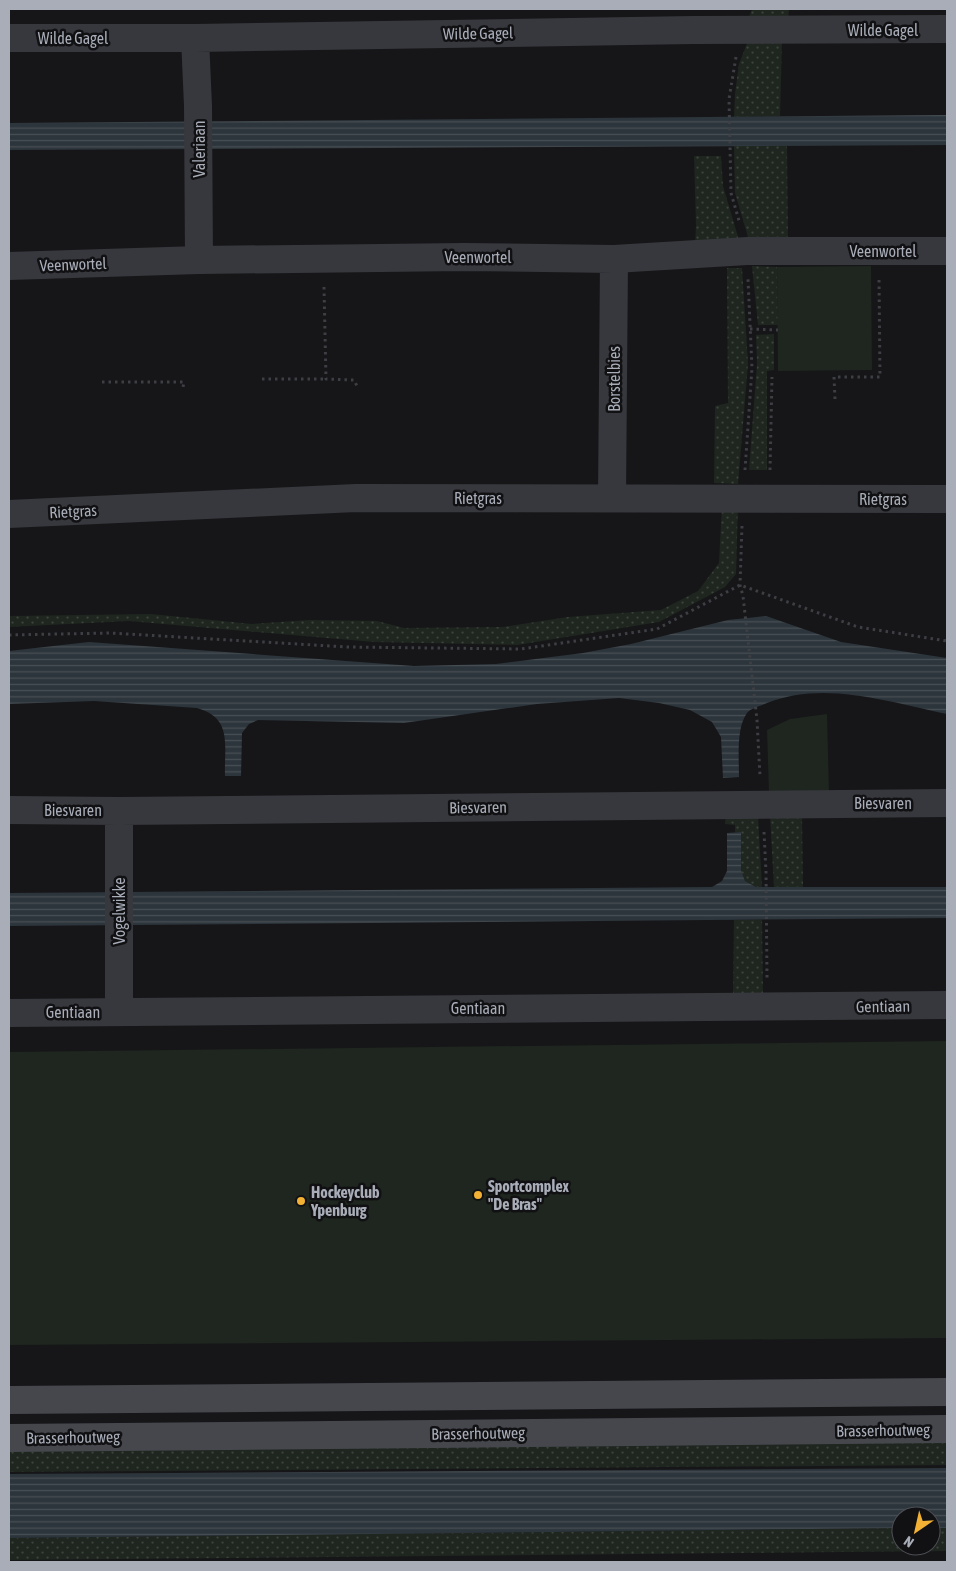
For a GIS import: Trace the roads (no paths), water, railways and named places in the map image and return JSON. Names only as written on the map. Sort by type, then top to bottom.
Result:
[{"type":"main road","points":[[9,1400],[947,1392]]},
{"type":"main road","name":"Brasserhoutweg","points":[[9,1438],[947,1429]]},
{"type":"street","name":"Wilde Gagel","points":[[9,38],[195,38],[692,30],[947,30]]},
{"type":"street","name":"Valeriaan","points":[[195,38],[198,106],[199,260]]},
{"type":"street","name":"Veenwortel","points":[[9,266],[199,260],[464,257],[614,259],[747,251],[947,251]]},
{"type":"street","name":"Borstelbies","points":[[612,498],[614,259]]},
{"type":"street","name":"Rietgras","points":[[9,514],[356,498],[947,499]]},
{"type":"street","name":"Biesvaren","points":[[9,810],[838,802],[947,803]]},
{"type":"street","name":"Vogelwikke","points":[[119,810],[119,1012]]},
{"type":"street","name":"Gentiaan","points":[[9,1013],[947,1005]]},
{"type":"place","name":"Sportcomplex \"De Bras\"","points":[[478,1195]]},
{"type":"place","name":"Hockeyclub Ypenburg","points":[[301,1201]]}]
